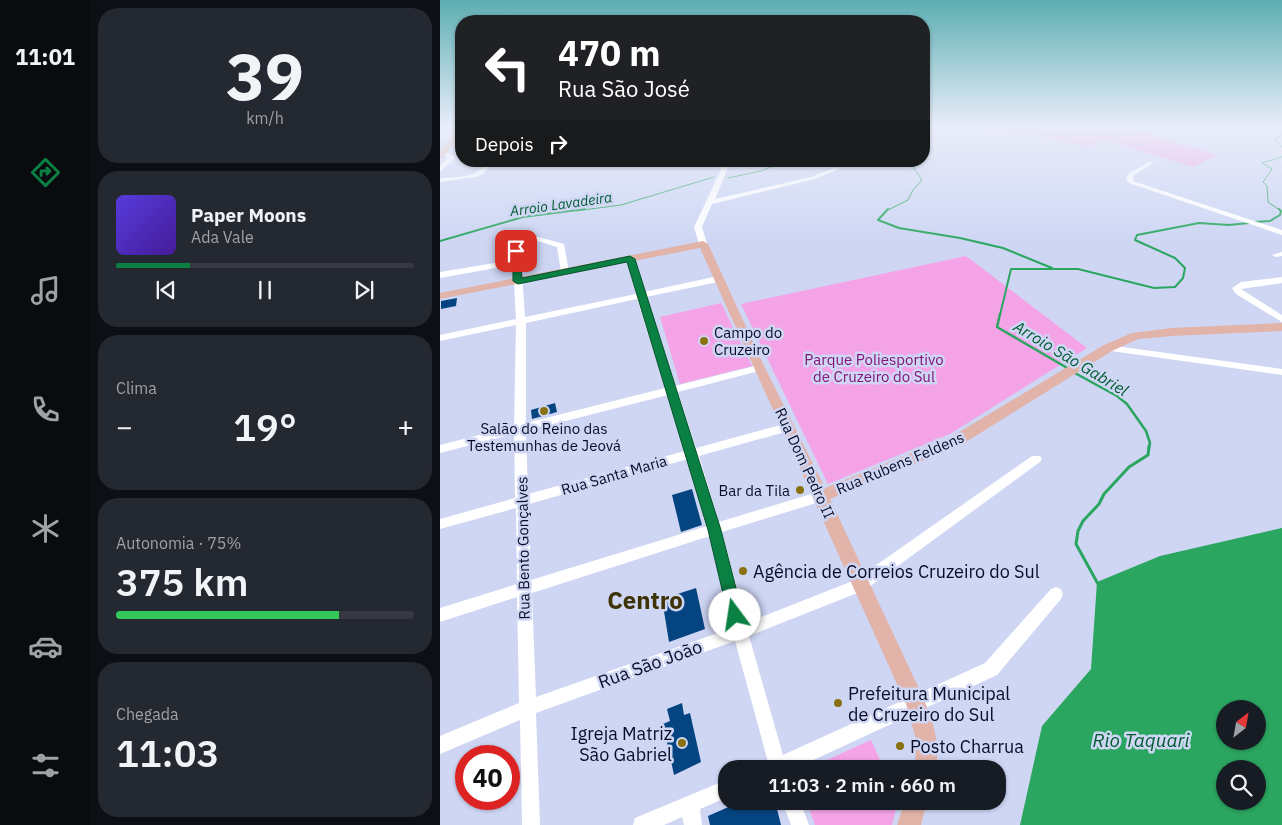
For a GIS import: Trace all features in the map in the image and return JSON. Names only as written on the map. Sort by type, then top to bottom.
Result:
[{"type":"main road","points":[[440,296],[703,244]]},
{"type":"main road","name":"Rua Dom Pedro II","points":[[703,244],[759,368],[822,496],[914,702],[927,736],[929,750],[927,760]]},
{"type":"main road","name":"Rua Rubens Feldens","points":[[822,496],[947,446],[1108,348],[1136,336],[1172,332],[1282,326]]},
{"type":"main road","points":[[909,825],[913,810]]},
{"type":"street","points":[[1145,166],[1131,174],[1129,179],[1131,182],[1282,234]]},
{"type":"street","points":[[440,180],[474,176],[481,173],[486,167]]},
{"type":"street","name":"Rua Dom Pedro II","points":[[703,244],[698,227],[722,167]]},
{"type":"street","points":[[709,202],[813,178],[836,169]]},
{"type":"street","name":"Rua Bento Gonçalves","points":[[531,825],[520,428],[521,321],[516,241],[538,239],[561,246],[565,272]]},
{"type":"street","points":[[630,259],[640,295],[673,390],[715,530],[775,760]]},
{"type":"street","points":[[440,275],[516,262]]},
{"type":"street","points":[[440,338],[718,279]]},
{"type":"street","points":[[1282,280],[1241,285],[1236,288],[1239,292],[1282,319]]},
{"type":"street","points":[[1108,348],[1282,372]]},
{"type":"street","points":[[440,449],[759,368]]},
{"type":"street","name":"Rua Santa Maria","points":[[440,524],[788,427]]},
{"type":"street","name":"Rua São João","points":[[440,745],[527,708],[740,632],[860,584],[1036,459]]},
{"type":"street","points":[[440,615],[822,496]]},
{"type":"street","points":[[794,760],[914,702],[991,669],[1056,594]]},
{"type":"street","points":[[642,825],[718,792]]},
{"type":"street","points":[[690,804],[693,825]]},
{"type":"street","points":[[794,810],[800,825]]},
{"type":"green space","name":"Parque Poliesportivo de Cruzeiro do Sul","points":[[966,256],[1087,348],[950,434],[828,484],[741,304]]},
{"type":"green space","name":"Campo do Cruzeiro","points":[[721,303],[752,366],[680,384],[660,317]]},
{"type":"green space","points":[[871,740],[880,760],[827,760]]},
{"type":"green space","points":[[809,810],[896,810],[892,825],[815,825]]},
{"type":"water","name":"Rio Taquari","points":[[1282,528],[1282,825],[1020,825],[1042,726],[1091,669],[1097,582],[1160,556]]},
{"type":"building","points":[[457,298],[456,306],[441,309],[441,301]]},
{"type":"building","name":"Salão do Reino das Testemunhas de Jeová","points":[[555,403],[557,412],[532,419],[531,410]]},
{"type":"building","points":[[692,489],[702,525],[681,532],[672,495]]},
{"type":"building","points":[[696,588],[705,629],[669,642],[662,599]]},
{"type":"building","name":"Igreja Matriz São Gabriel","points":[[682,703],[684,715],[690,713],[701,762],[674,775],[663,724],[670,721],[667,709]]},
{"type":"building","points":[[722,810],[777,810],[781,825],[710,825],[708,816]]},
{"type":"waterway","name":"Arroio São Gabriel","points":[[1266,166],[1272,169],[1263,182],[1267,186],[1268,202],[1281,211]]},
{"type":"waterway","name":"Arroio Lavadeira","points":[[728,178],[771,167]]},
{"type":"waterway","name":"Arroio Lavadeira","points":[[886,211],[908,200],[913,190],[922,180],[913,167]]},
{"type":"waterway","name":"Arroio Lavadeira","points":[[575,211],[621,205],[714,177]]},
{"type":"waterway","name":"Arroio Lavadeira","points":[[440,241],[523,217],[585,209]]},
{"type":"waterway","name":"Arroio Lavadeira","points":[[886,211],[878,220],[899,228],[960,238],[1003,248],[1052,268]]},
{"type":"waterway","name":"Arroio São Gabriel","points":[[1255,222],[1270,221],[1280,215],[1281,211]]},
{"type":"waterway","name":"Arroio São Gabriel","points":[[1000,315],[1011,269],[1078,269],[1154,288],[1175,287],[1183,278],[1185,268],[1175,258],[1135,240],[1137,235],[1199,223],[1229,225],[1249,223]]},
{"type":"waterway","name":"Arroio São Gabriel","points":[[1000,314],[997,327],[1069,369]]},
{"type":"waterway","name":"Arroio São Gabriel","points":[[1073,372],[1117,396],[1127,404],[1146,431],[1150,443],[1149,448]]},
{"type":"waterway","name":"Arroio São Gabriel","points":[[1098,584],[1076,544],[1078,531],[1083,521],[1099,504],[1104,494],[1129,467],[1148,455],[1149,446]]},
{"type":"place","name":"Campo do Cruzeiro","points":[[704,341]]},
{"type":"place","name":"Salão do Reino das Testemunhas de Jeová","points":[[544,411]]},
{"type":"place","name":"Bar da Tila","points":[[800,490]]},
{"type":"place","name":"Agência de Correios Cruzeiro do Sul","points":[[743,571]]},
{"type":"place","name":"Prefeitura Municipal de Cruzeiro do Sul","points":[[838,703]]},
{"type":"place","name":"Igreja Matriz São Gabriel","points":[[682,743]]},
{"type":"place","name":"Posto Charrua","points":[[900,746]]},
{"type":"district","name":"Centro","points":[[645,600]]},
{"type":"route","points":[[516,251],[518,281],[630,259],[640,295],[673,390],[715,530],[735,615]]}]
